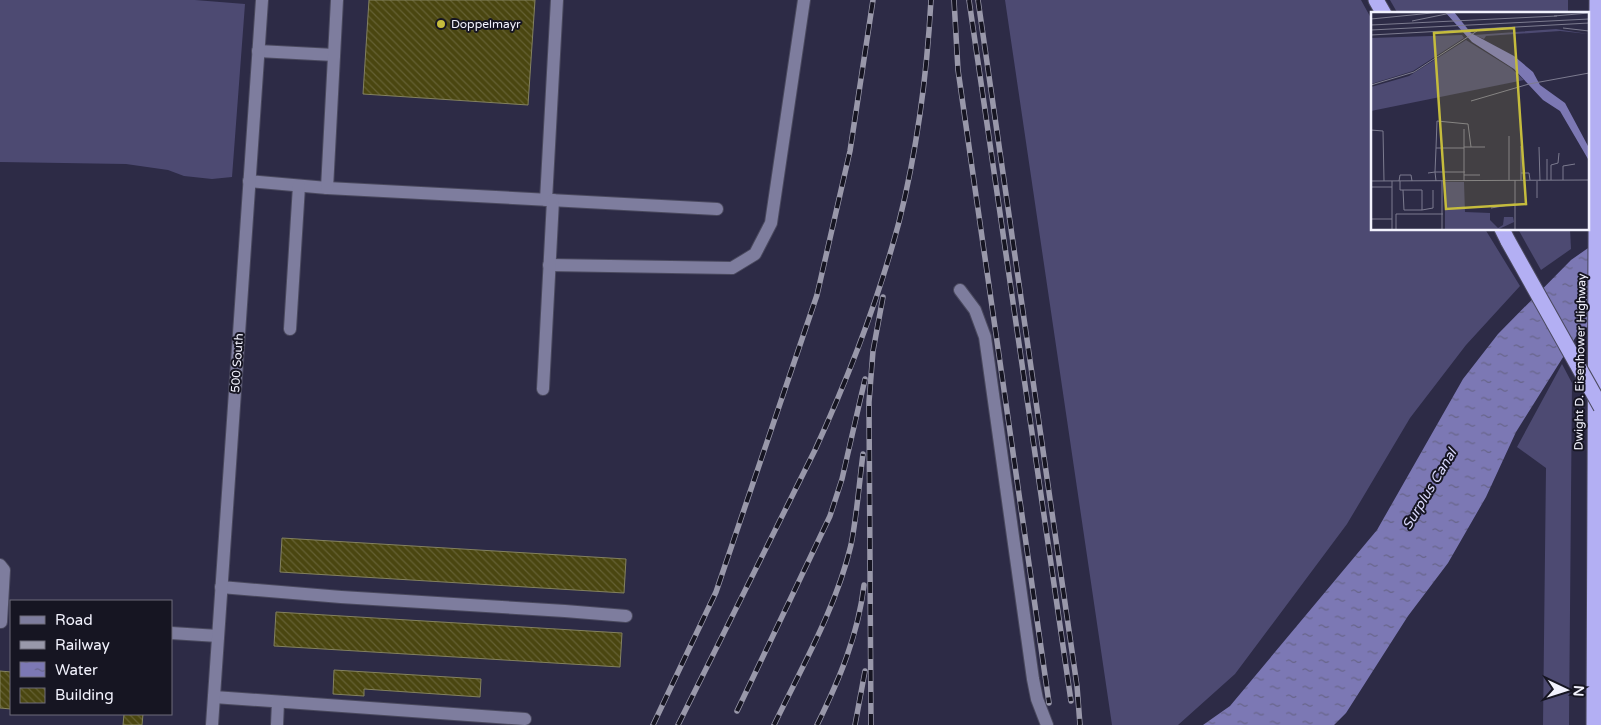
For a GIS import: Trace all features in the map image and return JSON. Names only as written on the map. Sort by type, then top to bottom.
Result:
[{"type":"highway","points":[[1376,0],[1383,12]]},
{"type":"highway","name":"Dwight D. Eisenhower Highway","points":[[1594,725],[1597,221],[1596,0]]},
{"type":"highway","points":[[1505,235],[1601,407]]},
{"type":"street","name":"500 South","points":[[212,725],[262,0]]},
{"type":"street","points":[[326,188],[337,0]]},
{"type":"street","points":[[543,389],[549,264],[549,200],[557,0]]},
{"type":"street","points":[[549,264],[732,268],[755,254],[771,223],[804,0]]},
{"type":"street","points":[[258,51],[334,55]]},
{"type":"street","points":[[249,181],[326,188],[717,208]]},
{"type":"street","points":[[290,329],[299,186]]},
{"type":"street","points":[[960,290],[975,310],[984,337],[1033,679],[1037,699],[1047,725]]},
{"type":"street","points":[[0,565],[4,570],[4,622]]},
{"type":"street","points":[[221,587],[626,616]]},
{"type":"street","points":[[172,633],[218,636]]},
{"type":"street","points":[[214,697],[525,719]]},
{"type":"street","points":[[277,725],[278,702]]},
{"type":"shaded area","points":[[0,0],[195,0],[245,4],[232,177],[212,179],[184,176],[168,170],[126,164],[0,162]]},
{"type":"shaded area","points":[[1005,0],[1361,0],[1371,18],[1371,230],[1486,230],[1520,286],[1466,345],[1410,418],[1347,524],[1235,674],[1178,725],[1112,725]]},
{"type":"shaded area","points":[[1390,0],[1568,0],[1568,12],[1397,12]]},
{"type":"shaded area","points":[[1519,230],[1570,230],[1571,249],[1541,270]]},
{"type":"shaded area","points":[[1562,364],[1572,383],[1569,725],[1543,725],[1546,468],[1517,447]]},
{"type":"water","name":"Surplus Canal","points":[[1601,239],[1601,316],[1577,335],[1516,432],[1486,497],[1448,563],[1408,616],[1346,713],[1334,725],[1203,725],[1230,706],[1377,530],[1463,379],[1498,334],[1571,260]]},
{"type":"building","points":[[369,0],[535,0],[528,105],[363,94]]},
{"type":"building","points":[[282,538],[626,559],[624,593],[280,572]]},
{"type":"building","points":[[276,612],[622,633],[620,667],[274,646]]},
{"type":"building","points":[[334,670],[481,679],[480,697],[364,689],[364,696],[333,694]]},
{"type":"building","points":[[0,671],[10,672],[10,709],[0,708]]},
{"type":"building","points":[[124,715],[143,715],[142,725],[123,725]]},
{"type":"railway","points":[[653,725],[716,592],[817,295],[850,151],[873,0]]},
{"type":"railway","points":[[678,725],[815,450],[840,394],[872,309],[899,222],[911,167],[924,84],[931,0]]},
{"type":"railway","points":[[954,0],[958,70],[1049,703]]},
{"type":"railway","points":[[969,0],[1071,701]]},
{"type":"railway","points":[[978,0],[1077,686],[1080,725]]},
{"type":"railway","points":[[871,725],[869,402],[873,351],[883,297]]},
{"type":"railway","points":[[737,711],[830,516],[842,479],[865,379]]},
{"type":"railway","points":[[774,725],[817,637],[837,592],[845,568],[853,534],[863,454]]},
{"type":"railway","points":[[817,725],[833,691],[852,640],[864,585]]},
{"type":"railway","points":[[855,725],[865,671]]},
{"type":"place","name":"Doppelmayr","points":[[441,24]]}]
